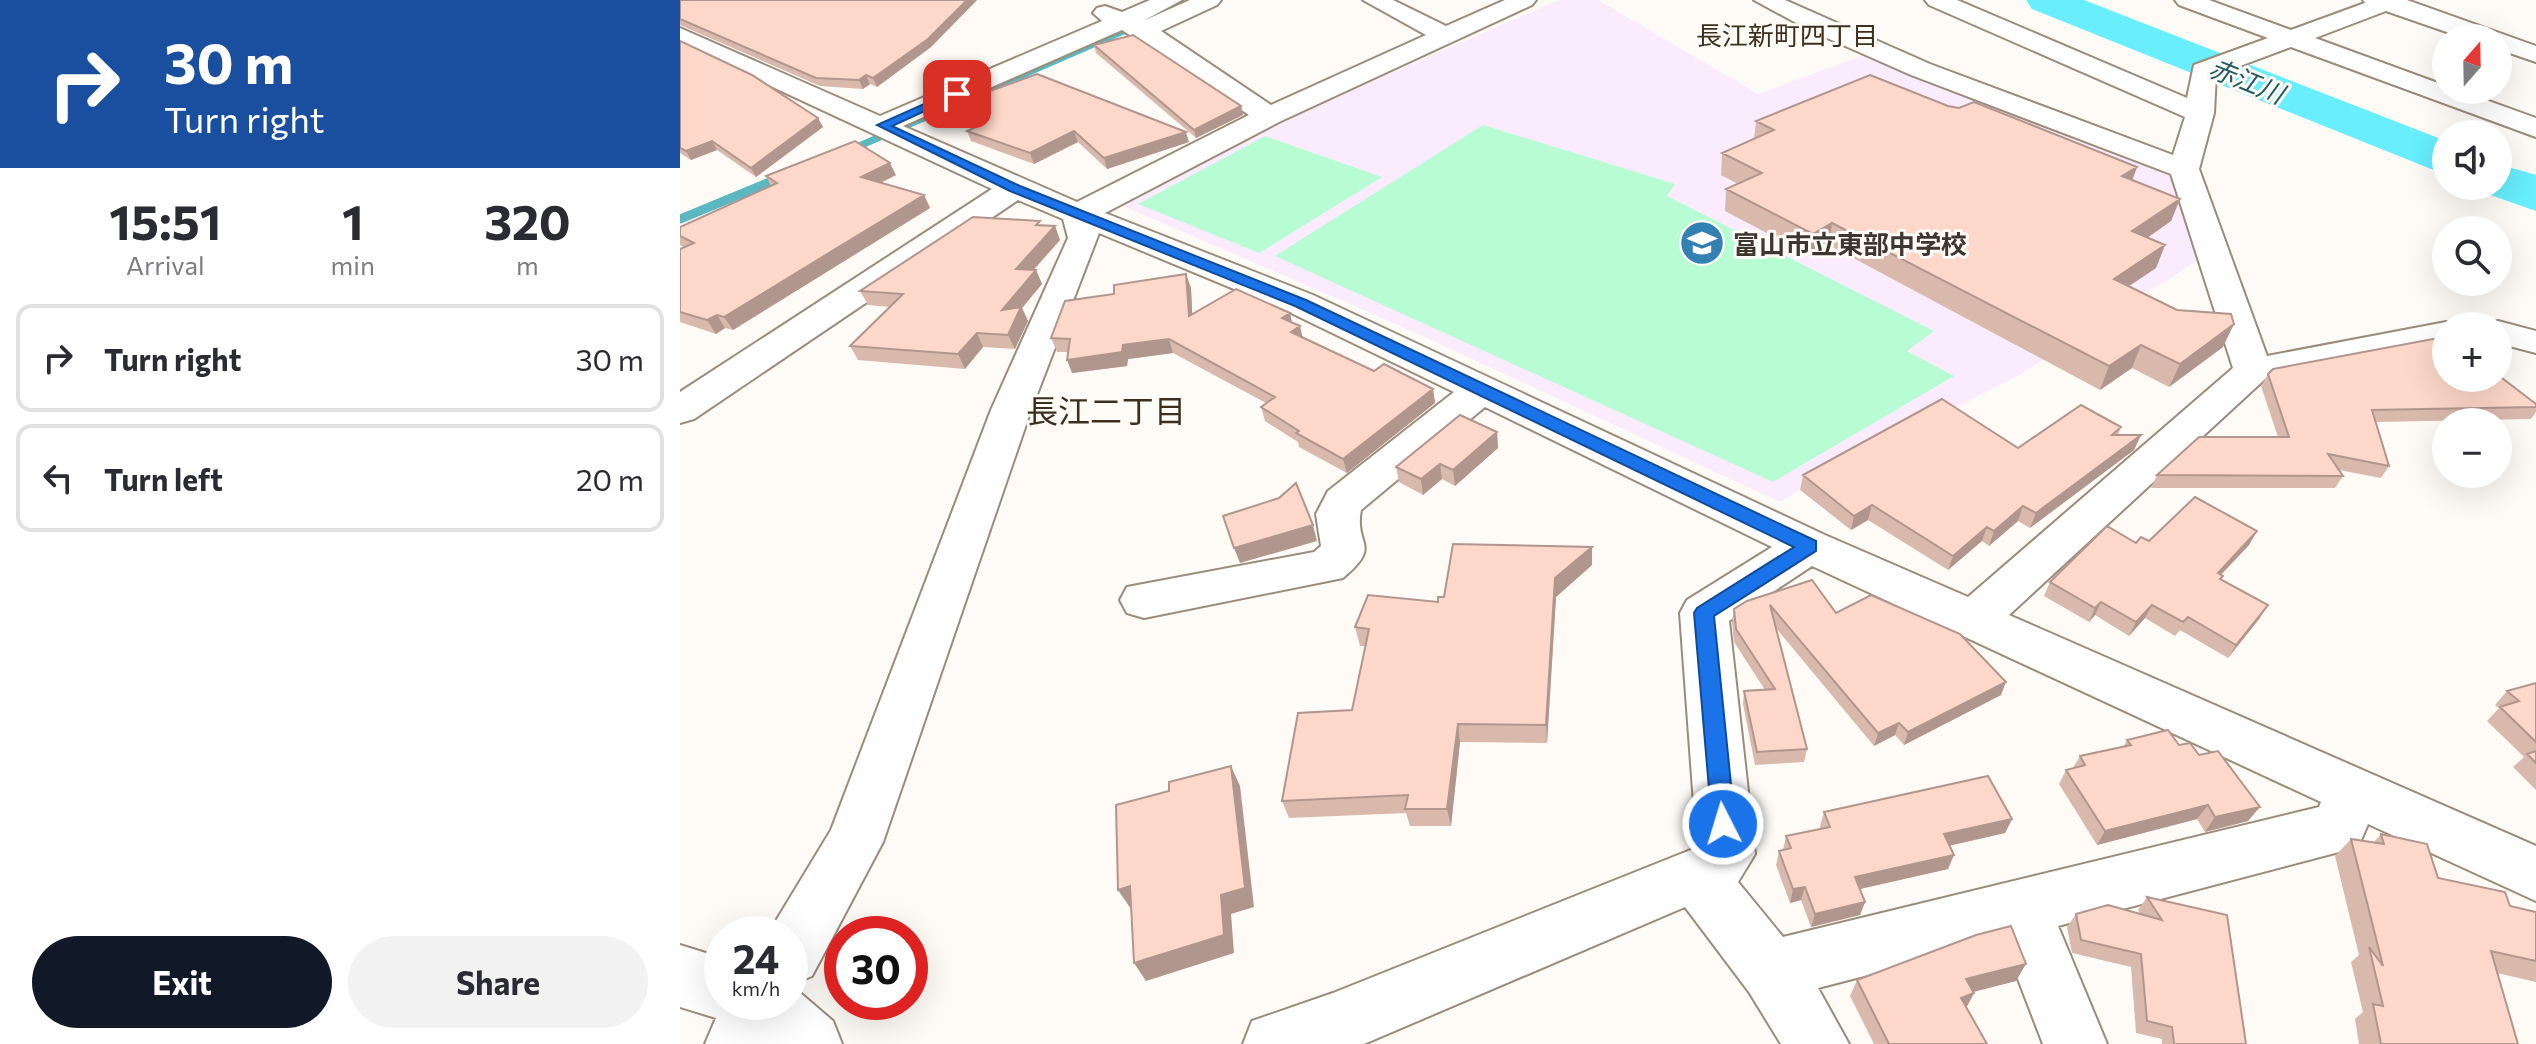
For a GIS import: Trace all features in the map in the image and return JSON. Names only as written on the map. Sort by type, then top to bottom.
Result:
[{"type":"street","points":[[1103,0],[1102,12],[1133,26],[1269,116]]},
{"type":"street","points":[[1133,26],[1170,0]]},
{"type":"street","points":[[882,125],[1133,26],[1209,0]]},
{"type":"street","points":[[1375,0],[1446,36]]},
{"type":"street","points":[[1078,214],[1269,116],[1524,0]]},
{"type":"street","points":[[1766,0],[1865,49],[2184,169]]},
{"type":"street","points":[[1937,0],[2200,113]]},
{"type":"street","points":[[2187,0],[2536,128]]},
{"type":"street","points":[[2253,370],[2184,169],[2200,113],[2203,71],[2385,1],[2450,24]]},
{"type":"street","points":[[2512,46],[2536,54]]},
{"type":"street","points":[[680,49],[712,47],[1015,188],[1300,303],[1809,546],[2536,874]]},
{"type":"street","points":[[680,410],[1015,188]]},
{"type":"street","points":[[808,924],[855,842],[936,627],[1011,410],[1084,238],[1078,214]]},
{"type":"street","points":[[1973,620],[2212,410],[2253,370],[2432,336]]},
{"type":"street","points":[[2512,336],[2536,342]]},
{"type":"street","points":[[1144,600],[1327,566],[1344,552],[1338,514],[1343,502],[1481,390]]},
{"type":"street","points":[[1275,1044],[1333,1025],[1713,868],[1726,854],[1704,613],[1809,546]]},
{"type":"street","points":[[1771,970],[2339,827],[2353,789]]},
{"type":"street","points":[[1696,875],[1771,970],[1817,1044]]},
{"type":"street","points":[[2021,908],[2075,1044]]},
{"type":"street","points":[[680,976],[704,983]]},
{"type":"street","points":[[737,1044],[752,1020]]},
{"type":"street","points":[[783,1020],[810,1044]]},
{"type":"shaded area","name":"富山市立東部中学校","points":[[1559,0],[1598,0],[1758,94],[1864,55],[2184,181],[2201,258],[2018,376],[1943,414],[1933,410],[1780,502],[1414,332],[1121,205],[1280,121]]},
{"type":"green space","points":[[1483,125],[1675,184],[1667,196],[1934,331],[1907,351],[1954,376],[1773,482],[1275,256]]},
{"type":"green space","points":[[1265,136],[1382,177],[1259,253],[1138,204]]},
{"type":"building","points":[[680,0],[967,0],[928,39],[873,78],[866,75],[859,80],[816,78],[680,19]]},
{"type":"building","points":[[1133,35],[1241,106],[1194,130],[1094,45]]},
{"type":"building","points":[[680,41],[752,75],[818,118],[751,168],[712,141],[686,151],[680,148]]},
{"type":"building","points":[[1037,74],[1186,132],[1104,158],[1074,131],[1030,153],[967,131],[982,124],[943,108]]},
{"type":"building","points":[[1870,75],[1948,106],[1959,108],[1974,102],[2137,167],[2122,176],[2180,199],[2132,231],[2165,245],[2114,279],[2177,310],[2231,314],[2234,324],[2180,364],[2141,345],[2109,366],[1832,223],[1813,234],[1726,189],[1762,173],[1722,153],[1774,130],[1756,121]]},
{"type":"building","points":[[855,141],[890,163],[861,177],[924,195],[724,317],[717,315],[707,320],[680,312],[680,249],[694,243],[680,236],[680,227],[777,183],[766,176]]},
{"type":"building","points":[[973,217],[1040,221],[1036,225],[1055,226],[1016,269],[1036,270],[1002,310],[1021,307],[1008,335],[977,333],[958,354],[850,346],[903,294],[860,291]]},
{"type":"building","points":[[1186,274],[1189,316],[1236,289],[1290,313],[1282,318],[1300,326],[1291,332],[1374,371],[1384,364],[1433,389],[1343,459],[1296,433],[1299,431],[1261,407],[1275,397],[1169,339],[1123,345],[1122,352],[1067,360],[1070,339],[1051,338],[1065,301],[1114,294],[1114,285]]},
{"type":"building","points":[[2432,339],[2432,392],[2512,392],[2512,386],[2536,407],[2372,410],[2389,466],[2328,454],[2343,476],[2157,475],[2199,437],[2289,437],[2268,374],[2273,369]]},
{"type":"building","points":[[1942,399],[2018,448],[2081,405],[2121,427],[2112,435],[2141,435],[2036,513],[2023,506],[1994,531],[1987,527],[1953,556],[1872,505],[1854,516],[1803,475]]},
{"type":"building","points":[[1460,415],[1497,432],[1453,470],[1440,464],[1421,479],[1396,467]]},
{"type":"building","points":[[1296,483],[1313,525],[1234,548],[1223,516],[1279,498]]},
{"type":"building","points":[[2195,497],[2257,531],[2218,573],[2223,576],[2220,579],[2268,605],[2236,645],[2188,617],[2183,622],[2152,605],[2136,622],[2101,602],[2095,608],[2050,582],[2107,526],[2136,543],[2141,537],[2149,541]]},
{"type":"building","points":[[1453,544],[1592,547],[1555,578],[1546,725],[1458,724],[1447,809],[1405,809],[1408,795],[1282,801],[1298,713],[1352,710],[1369,629],[1355,627],[1368,595],[1438,602],[1438,597],[1444,597]]},
{"type":"building","points":[[1812,580],[1836,613],[1871,595],[1960,634],[2006,682],[1908,732],[1899,723],[1878,733],[1770,605],[1807,749],[1757,752],[1744,691],[1775,689],[1736,629],[1734,609],[1747,601]]},
{"type":"building","points":[[2536,683],[2536,742],[2500,707],[2519,701],[2507,691]]},
{"type":"building","points":[[2168,730],[2179,745],[2190,743],[2199,755],[2218,751],[2260,807],[2215,817],[2208,805],[2105,831],[2066,770],[2085,765],[2080,756],[2131,745],[2127,740]]},
{"type":"building","points":[[2536,751],[2536,763],[2527,754]]},
{"type":"building","points":[[1231,766],[1245,888],[1221,895],[1224,935],[1134,963],[1130,886],[1118,890],[1116,805],[1169,791],[1169,782]]},
{"type":"building","points":[[1988,776],[2012,819],[1944,834],[1954,855],[1855,877],[1865,902],[1815,914],[1805,887],[1793,889],[1779,851],[1791,848],[1786,836],[1830,827],[1824,812]]},
{"type":"building","points":[[2381,834],[2427,844],[2438,878],[2505,892],[2510,906],[2536,912],[2536,961],[2491,951],[2518,1044],[2381,1044],[2373,1004],[2383,1006],[2369,947],[2383,966],[2351,839],[2384,844]]},
{"type":"building","points":[[2147,897],[2227,915],[2246,1044],[2174,1044],[2172,1027],[2147,1021],[2141,954],[2081,940],[2076,914],[2108,905],[2162,920]]},
{"type":"building","points":[[2011,926],[2026,964],[1966,979],[1974,993],[1961,998],[1987,1044],[1889,1044],[1857,980],[1976,935]]},
{"type":"waterway","name":"赤江川","points":[[2047,0],[2432,153]]},
{"type":"waterway","points":[[850,150],[1137,25]]},
{"type":"waterway","points":[[680,219],[784,176]]},
{"type":"waterway","name":"赤江川","points":[[2512,185],[2536,194]]},
{"type":"place","name":"富山市立東部中学校","points":[[1702,243]]},
{"type":"district","name":"長江新町四丁目","points":[[1787,34]]},
{"type":"district","name":"長江二丁目","points":[[1106,410]]},
{"type":"route","points":[[957,94],[882,125],[1015,188],[1300,303],[1809,546],[1704,613],[1723,824]]}]
